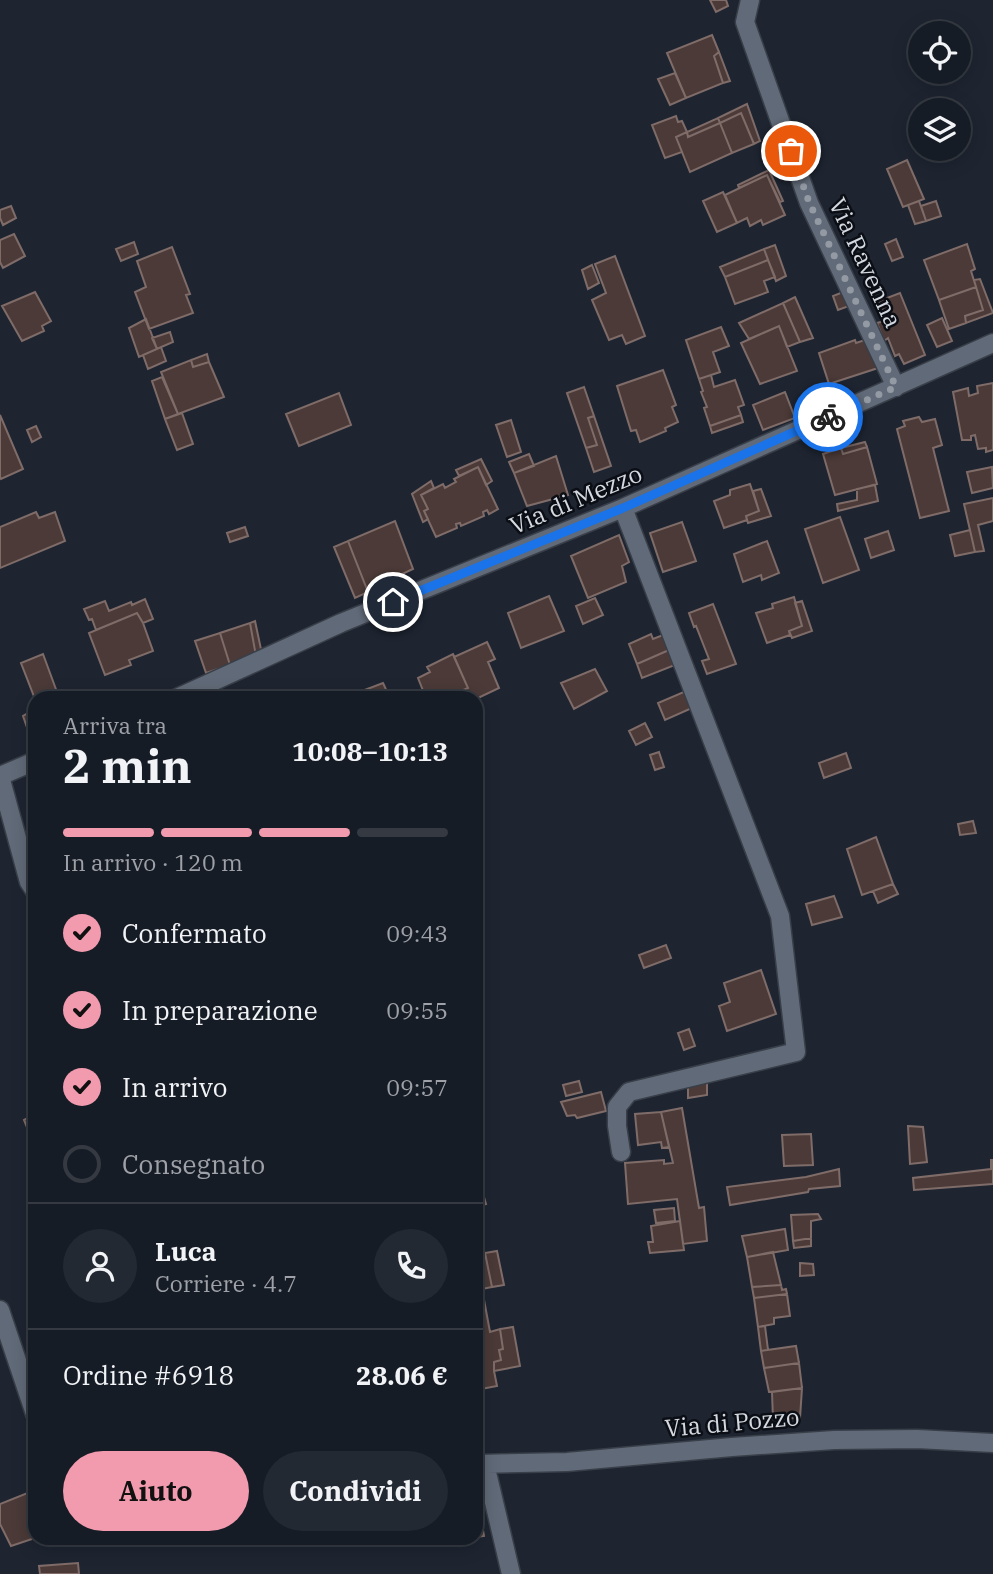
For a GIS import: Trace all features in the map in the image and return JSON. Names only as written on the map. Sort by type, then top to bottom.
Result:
[{"type":"street","name":"Via Ravenna","points":[[750,0],[745,22],[809,202],[896,387]]},
{"type":"street","name":"Via di Mezzo","points":[[192,691],[341,623],[623,508],[993,343]]},
{"type":"street","points":[[621,1152],[617,1107],[629,1092],[796,1052],[780,916],[623,508]]},
{"type":"street","points":[[28,764],[0,776],[28,868]]},
{"type":"street","points":[[0,1310],[28,1391]]},
{"type":"street","name":"Via di Pozzo","points":[[483,1464],[567,1462],[834,1440],[917,1439],[993,1443]]},
{"type":"street","points":[[483,1471],[511,1574]]},
{"type":"building","points":[[710,0],[726,0],[728,6],[716,12]]},
{"type":"building","points":[[712,35],[719,52],[714,56],[723,83],[686,98],[667,53]]},
{"type":"building","points":[[719,52],[730,81],[723,83],[714,56]]},
{"type":"building","points":[[675,73],[686,98],[670,105],[658,79]]},
{"type":"building","points":[[747,104],[760,141],[754,144],[741,113],[720,123],[718,118]]},
{"type":"building","points":[[741,113],[754,144],[732,153],[720,123]]},
{"type":"building","points":[[676,116],[678,122],[682,121],[687,132],[676,137],[682,152],[665,158],[652,125]]},
{"type":"building","points":[[718,118],[720,123],[688,137],[687,132]]},
{"type":"building","points":[[720,123],[732,153],[690,172],[676,137],[687,132],[688,137]]},
{"type":"building","points":[[907,160],[924,199],[903,207],[887,169]]},
{"type":"building","points":[[769,170],[783,201],[780,202],[767,175],[739,188],[738,185]]},
{"type":"building","points":[[767,175],[785,215],[763,225],[761,220],[750,226],[747,218],[737,223],[725,195]]},
{"type":"building","points":[[723,192],[737,223],[717,232],[703,201]]},
{"type":"building","points":[[919,201],[926,221],[915,224],[908,205]]},
{"type":"building","points":[[936,201],[941,216],[926,221],[921,206]]},
{"type":"building","points":[[11,206],[16,218],[3,225],[0,210]]},
{"type":"building","points":[[14,234],[25,256],[3,268],[0,262],[0,240]]},
{"type":"building","points":[[896,239],[903,257],[892,261],[885,244]]},
{"type":"building","points":[[134,242],[138,254],[121,261],[116,249]]},
{"type":"building","points":[[967,244],[975,269],[971,271],[976,287],[939,300],[924,260]]},
{"type":"building","points":[[775,245],[786,276],[776,281],[764,249]]},
{"type":"building","points":[[172,247],[190,294],[186,295],[193,313],[149,329],[135,292],[146,287],[137,261]]},
{"type":"building","points":[[764,249],[768,260],[725,277],[720,267]]},
{"type":"building","points":[[615,256],[645,336],[626,344],[622,335],[609,340],[592,300],[606,293],[595,264]]},
{"type":"building","points":[[768,260],[775,277],[764,281],[768,292],[735,304],[725,277]]},
{"type":"building","points":[[592,265],[599,283],[588,289],[582,270]]},
{"type":"building","points":[[980,279],[993,313],[966,323],[965,316],[983,310],[974,280]]},
{"type":"building","points":[[976,287],[983,310],[965,316],[966,323],[949,329],[939,300]]},
{"type":"building","points":[[35,292],[51,321],[42,326],[44,331],[22,341],[2,306]]},
{"type":"building","points":[[843,292],[849,306],[838,310],[833,296]]},
{"type":"building","points":[[900,293],[925,355],[904,364],[899,354],[895,356],[888,338],[884,341],[877,323],[888,320],[879,301]]},
{"type":"building","points":[[795,297],[813,338],[800,342],[783,303]]},
{"type":"building","points":[[783,303],[800,342],[787,347],[779,326],[749,339],[739,323]]},
{"type":"building","points":[[942,318],[952,341],[937,347],[927,325]]},
{"type":"building","points":[[146,319],[157,349],[139,357],[129,328]]},
{"type":"building","points":[[779,326],[797,371],[760,384],[741,343]]},
{"type":"building","points":[[721,327],[729,346],[713,352],[720,372],[699,379],[686,340]]},
{"type":"building","points":[[170,332],[173,342],[157,349],[152,338]]},
{"type":"building","points":[[868,339],[878,368],[829,384],[819,353],[855,340],[856,343]]},
{"type":"building","points":[[161,347],[166,361],[148,369],[143,355]]},
{"type":"building","points":[[207,354],[209,362],[193,367],[191,360]]},
{"type":"building","points":[[191,360],[193,367],[209,362],[224,397],[178,414],[161,372]]},
{"type":"building","points":[[663,370],[676,405],[672,407],[678,422],[665,428],[666,431],[640,442],[636,430],[631,431],[617,386]]},
{"type":"building","points":[[711,375],[714,387],[735,380],[744,405],[738,407],[741,415],[710,426],[699,379]]},
{"type":"building","points":[[162,377],[178,414],[165,419],[152,381]]},
{"type":"building","points":[[993,383],[993,450],[986,452],[986,448],[978,449],[975,435],[971,436],[971,440],[962,440],[953,392],[968,388],[969,396],[978,393],[977,386]]},
{"type":"building","points":[[584,387],[594,416],[588,418],[597,445],[586,448],[567,393]]},
{"type":"building","points":[[785,392],[795,418],[763,430],[753,405]]},
{"type":"building","points":[[339,393],[351,425],[299,446],[286,414]]},
{"type":"building","points":[[182,413],[193,444],[177,450],[165,419]]},
{"type":"building","points":[[0,415],[23,469],[1,479],[0,477]]},
{"type":"building","points":[[741,415],[743,422],[712,433],[710,426]]},
{"type":"building","points":[[594,416],[611,466],[594,472],[586,448],[597,445],[588,418]]},
{"type":"building","points":[[919,417],[922,422],[935,419],[942,445],[933,448],[949,511],[920,518],[897,429],[905,426],[903,421]]},
{"type":"building","points":[[511,420],[521,452],[507,457],[496,425]]},
{"type":"building","points":[[36,426],[41,437],[32,442],[27,430]]},
{"type":"building","points":[[865,442],[867,447],[843,454],[841,448]]},
{"type":"building","points":[[867,447],[877,484],[835,495],[823,454],[841,448],[843,454]]},
{"type":"building","points":[[529,454],[534,466],[514,473],[509,462]]},
{"type":"building","points":[[556,456],[568,495],[527,506],[514,473]]},
{"type":"building","points":[[481,459],[492,481],[486,485],[478,467],[459,476],[456,470]]},
{"type":"building","points":[[478,467],[498,509],[489,514],[487,510],[483,512],[484,516],[461,526],[460,523],[456,524],[457,528],[436,537],[424,511],[428,509],[421,495],[443,484],[445,488],[456,482],[454,479]]},
{"type":"building","points":[[992,467],[993,488],[972,493],[967,472]]},
{"type":"building","points":[[431,481],[434,488],[421,495],[428,509],[424,511],[428,519],[423,522],[412,494]]},
{"type":"building","points":[[750,484],[759,511],[746,516],[747,520],[724,528],[714,501],[730,495],[730,490]]},
{"type":"building","points":[[875,485],[878,501],[838,511],[837,504],[857,500],[857,489]]},
{"type":"building","points":[[761,489],[771,516],[748,523],[746,516],[759,511],[753,491]]},
{"type":"building","points":[[993,498],[993,521],[978,525],[984,551],[975,552],[964,504]]},
{"type":"building","points":[[36,512],[39,518],[55,512],[65,541],[0,568],[0,527]]},
{"type":"building","points":[[840,517],[859,570],[823,583],[805,529]]},
{"type":"building","points":[[395,521],[413,569],[368,592],[348,541]]},
{"type":"building","points":[[682,522],[696,561],[663,572],[650,533]]},
{"type":"building","points":[[245,527],[248,536],[230,542],[227,533]]},
{"type":"building","points":[[970,530],[975,552],[955,556],[950,535]]},
{"type":"building","points":[[888,531],[894,550],[871,558],[865,539]]},
{"type":"building","points":[[619,535],[629,562],[622,566],[626,582],[588,598],[571,556]]},
{"type":"building","points":[[348,541],[368,592],[355,598],[334,547]]},
{"type":"building","points":[[767,541],[779,573],[762,580],[761,575],[743,582],[734,554]]},
{"type":"building","points":[[549,596],[564,631],[521,648],[508,613]]},
{"type":"building","points":[[794,597],[802,626],[789,631],[790,635],[767,643],[756,613]]},
{"type":"building","points":[[595,598],[603,615],[583,624],[576,606]]},
{"type":"building","points":[[145,599],[153,619],[143,623],[137,613],[96,630],[84,609],[105,601],[109,611]]},
{"type":"building","points":[[802,601],[812,631],[792,638],[789,631],[802,626],[795,603]]},
{"type":"building","points":[[713,604],[736,664],[707,674],[702,661],[709,659],[689,613]]},
{"type":"building","points":[[137,613],[153,651],[129,660],[131,665],[105,675],[89,633]]},
{"type":"building","points":[[255,621],[262,654],[256,656],[250,623]]},
{"type":"building","points":[[250,623],[256,656],[230,665],[220,633]]},
{"type":"building","points":[[220,633],[230,665],[206,673],[195,641]]},
{"type":"building","points":[[651,634],[653,639],[663,635],[669,650],[637,664],[629,644]]},
{"type":"building","points":[[487,642],[495,659],[488,662],[499,688],[483,696],[483,691],[461,691],[468,688],[454,657]]},
{"type":"building","points":[[669,650],[675,665],[642,678],[637,664]]},
{"type":"building","points":[[43,654],[57,691],[32,691],[21,663]]},
{"type":"building","points":[[453,654],[468,688],[461,691],[423,691],[418,678],[430,672],[427,667]]},
{"type":"building","points":[[595,669],[607,691],[574,709],[561,683]]},
{"type":"building","points":[[383,683],[387,691],[362,691]]},
{"type":"building","points":[[686,691],[692,708],[665,720],[658,703]]},
{"type":"building","points":[[28,713],[28,730],[23,716]]},
{"type":"building","points":[[645,723],[652,737],[636,745],[629,731]]},
{"type":"building","points":[[659,752],[664,767],[655,770],[650,755]]},
{"type":"building","points":[[846,753],[851,768],[824,778],[819,763]]},
{"type":"building","points":[[973,821],[976,833],[960,835],[958,824]]},
{"type":"building","points":[[876,837],[893,884],[862,895],[847,849]]},
{"type":"building","points":[[893,884],[898,894],[878,903],[873,891]]},
{"type":"building","points":[[834,896],[842,917],[812,925],[806,904]]},
{"type":"building","points":[[666,945],[671,958],[644,968],[639,955]]},
{"type":"building","points":[[761,970],[776,1014],[727,1031],[719,1006],[730,1002],[724,983]]},
{"type":"building","points":[[689,1029],[695,1046],[684,1050],[678,1033]]},
{"type":"building","points":[[707,1080],[707,1095],[688,1098],[688,1081]]},
{"type":"building","points":[[579,1081],[582,1092],[566,1096],[563,1085]]},
{"type":"building","points":[[601,1092],[606,1111],[577,1118],[575,1115],[567,1116],[561,1102]]},
{"type":"building","points":[[682,1108],[699,1208],[704,1207],[707,1241],[683,1244],[677,1199],[628,1204],[625,1163],[664,1160],[664,1164],[673,1163],[661,1112]]},
{"type":"building","points":[[661,1112],[669,1147],[662,1148],[661,1142],[638,1145],[635,1114]]},
{"type":"building","points":[[908,1126],[923,1127],[927,1162],[910,1164]]},
{"type":"building","points":[[811,1134],[813,1165],[784,1166],[782,1135]]},
{"type":"building","points":[[991,1160],[993,1184],[914,1190],[913,1178],[991,1169]]},
{"type":"building","points":[[839,1169],[840,1186],[809,1189],[808,1192],[730,1205],[727,1187],[806,1177]]},
{"type":"building","points":[[674,1208],[675,1221],[656,1223],[654,1210]]},
{"type":"building","points":[[818,1214],[821,1219],[811,1221],[811,1238],[793,1241],[791,1215]]},
{"type":"building","points":[[680,1221],[684,1250],[650,1253],[648,1242],[653,1242],[651,1226]]},
{"type":"building","points":[[785,1229],[788,1250],[747,1257],[742,1236]]},
{"type":"building","points":[[811,1238],[811,1246],[794,1248],[793,1241]]},
{"type":"building","points":[[497,1251],[504,1285],[492,1287],[485,1253]]},
{"type":"building","points":[[773,1252],[781,1285],[752,1287],[747,1257]]},
{"type":"building","points":[[483,1253],[492,1287],[483,1289]]},
{"type":"building","points":[[800,1263],[813,1264],[814,1275],[800,1276]]},
{"type":"building","points":[[781,1285],[787,1294],[754,1298],[752,1287]]},
{"type":"building","points":[[483,1294],[490,1332],[500,1329],[503,1349],[499,1350],[501,1360],[494,1362],[497,1386],[483,1389]]},
{"type":"building","points":[[787,1294],[790,1316],[774,1318],[774,1324],[758,1327],[754,1298]]},
{"type":"building","points":[[765,1326],[768,1350],[761,1351],[758,1327]]},
{"type":"building","points":[[513,1327],[520,1366],[494,1371],[494,1362],[501,1360],[499,1350],[503,1349],[500,1329]]},
{"type":"building","points":[[796,1346],[799,1363],[764,1368],[761,1351]]},
{"type":"building","points":[[799,1363],[802,1388],[769,1392],[764,1368]]},
{"type":"building","points":[[802,1388],[800,1418],[773,1419],[772,1392]]},
{"type":"building","points":[[28,1493],[28,1540],[11,1546],[0,1524],[0,1504]]},
{"type":"building","points":[[78,1563],[79,1574],[40,1574],[39,1566]]},
{"type":"way so far","points":[[791,151],[809,202],[896,387],[828,417]]},
{"type":"route","points":[[393,602],[623,508],[828,417]]}]
